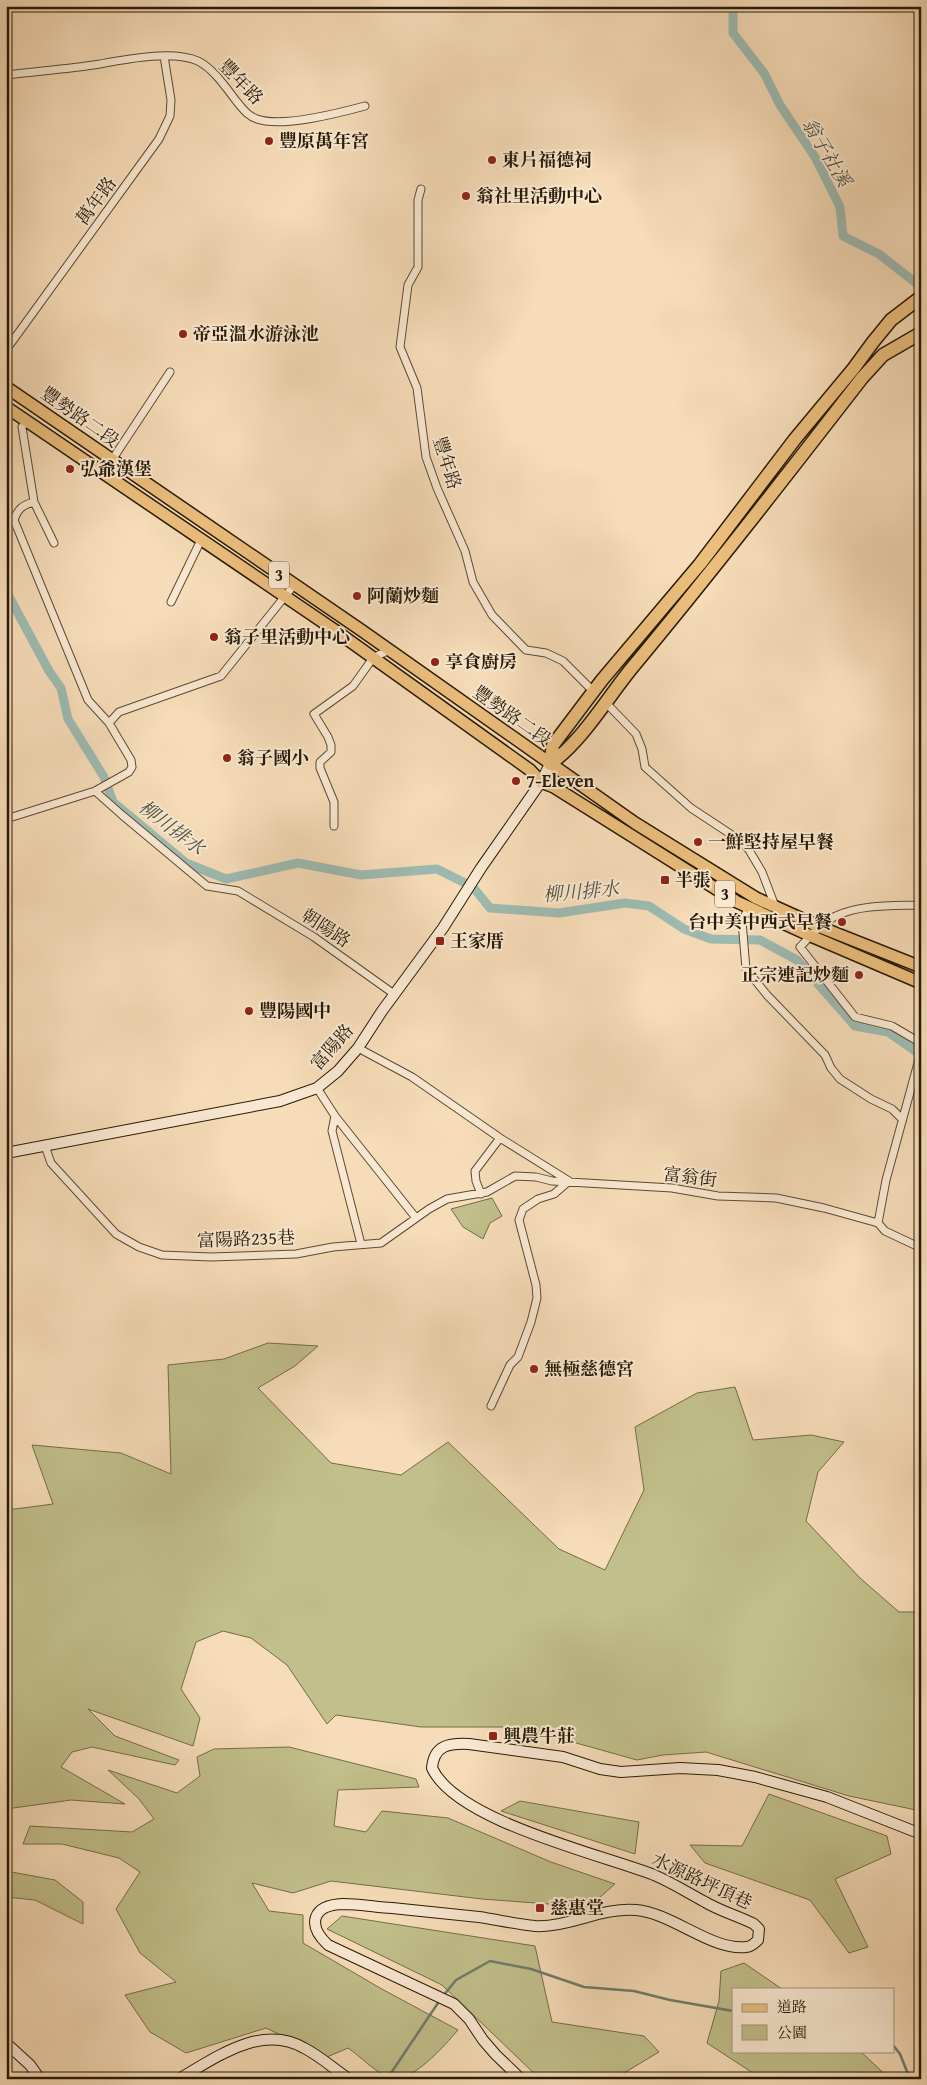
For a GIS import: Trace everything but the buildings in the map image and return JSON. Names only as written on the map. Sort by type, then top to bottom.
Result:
[{"type":"highway","points":[[550,764],[553,745],[602,680],[700,564],[795,439],[891,320],[921,297]]},
{"type":"highway","points":[[550,764],[565,754],[710,573],[862,378],[883,355],[921,333]]},
{"type":"main road","name":"豐勢路二段","points":[[6,387],[294,584],[636,824],[756,898],[820,927],[921,967]]},
{"type":"main road","name":"豐勢路二段","points":[[6,407],[285,596],[530,770],[541,782],[554,787],[720,892],[749,908],[921,983]]},
{"type":"street","name":"豐年路","points":[[6,75],[164,56],[181,57],[199,61],[211,71],[246,113],[257,120],[273,122],[323,117],[365,106]]},
{"type":"street","name":"萬年路","points":[[6,350],[160,139],[170,116],[171,100],[164,56]]},
{"type":"street","name":"豐年路","points":[[421,189],[418,200],[418,266],[408,285],[400,347],[416,388],[426,457],[437,488],[465,552],[473,582],[492,615],[526,650],[546,653],[563,661],[591,689]]},
{"type":"street","points":[[112,460],[170,372]]},
{"type":"street","points":[[27,421],[22,427],[34,502],[54,543]]},
{"type":"street","points":[[6,819],[96,790],[129,772],[132,767],[131,760],[109,723],[88,700],[14,520],[17,510],[25,504],[34,502]]},
{"type":"street","points":[[171,602],[201,540]]},
{"type":"street","points":[[109,723],[119,712],[221,676],[294,584]]},
{"type":"street","points":[[334,826],[334,802],[320,768],[320,762],[331,752],[331,745],[314,714],[353,686],[373,658],[389,650]]},
{"type":"street","points":[[609,706],[636,734],[642,749],[645,767],[702,817],[741,841],[749,850],[765,879],[775,906]]},
{"type":"street","name":"富陽路","points":[[6,1153],[110,1132],[188,1120],[280,1101],[317,1088],[338,1071],[358,1048],[394,994],[443,928],[481,868],[541,782],[550,764]]},
{"type":"street","name":"朝陽路","points":[[96,790],[129,821],[207,886],[238,891],[314,937],[394,994]]},
{"type":"street","points":[[756,898],[742,921],[746,969],[767,995],[825,1055],[831,1068],[840,1078],[871,1099],[892,1109],[902,1119]]},
{"type":"street","points":[[921,905],[870,907],[836,915],[820,927],[800,947],[854,1017],[892,1026],[921,1043]]},
{"type":"street","name":"富翁街","points":[[358,1048],[412,1077],[500,1138],[569,1181],[672,1188],[718,1196],[776,1198],[824,1208],[878,1223],[885,1231],[921,1248]]},
{"type":"street","points":[[878,1223],[902,1119],[921,1052]]},
{"type":"street","points":[[317,1088],[335,1116],[416,1218]]},
{"type":"street","points":[[335,1116],[332,1131],[361,1244]]},
{"type":"street","points":[[481,1194],[476,1181],[475,1170],[500,1138]]},
{"type":"street","name":"富陽路235巷","points":[[45,1146],[51,1164],[116,1234],[139,1247],[162,1255],[211,1257],[296,1254],[333,1247],[381,1243],[447,1199],[481,1194],[515,1176],[552,1181],[569,1181]]},
{"type":"street","points":[[491,1406],[510,1365],[518,1357],[531,1322],[537,1298],[519,1220],[523,1208],[538,1199],[554,1194],[569,1181]]},
{"type":"street","name":"水源路坪頂巷","points":[[522,2079],[482,2040],[469,2019],[454,2004],[328,1945],[315,1930],[315,1920],[320,1911],[332,1906],[355,1905],[478,1917],[536,1926],[554,1925],[595,1914],[635,1910],[668,1919],[720,1942],[746,1948],[758,1940],[759,1930],[754,1924],[705,1902],[679,1886],[654,1875],[531,1833],[500,1820],[448,1790],[435,1776],[432,1768],[436,1752],[444,1746],[455,1743],[469,1744],[563,1756],[600,1769],[621,1772],[680,1768],[727,1771],[827,1797],[921,1834]]},
{"type":"street","points":[[179,2079],[238,2047],[254,2041],[271,2039],[289,2041],[304,2048],[349,2079]]},
{"type":"street","points":[[6,2043],[30,2065],[40,2079]]},
{"type":"green space","points":[[492,1198],[502,1216],[490,1223],[483,1239],[463,1227],[451,1209]]},
{"type":"green space","points":[[268,1343],[318,1346],[295,1366],[258,1388],[331,1463],[401,1475],[448,1442],[559,1549],[605,1570],[644,1490],[635,1427],[697,1393],[735,1387],[753,1440],[811,1435],[844,1442],[818,1472],[806,1521],[860,1578],[899,1612],[916,1612],[921,1605],[921,1811],[849,1796],[706,1752],[663,1755],[637,1760],[519,1727],[421,1727],[336,1715],[327,1724],[287,1665],[251,1638],[223,1631],[196,1642],[181,1689],[200,1718],[193,1746],[88,1709],[115,1736],[179,1760],[175,1765],[92,1747],[72,1752],[61,1767],[125,1804],[71,1800],[6,1809],[6,1509],[53,1504],[32,1445],[121,1453],[171,1474],[168,1365],[224,1359]]},
{"type":"green space","points":[[289,1747],[416,1779],[419,1787],[338,1790],[334,1826],[366,1832],[382,1811],[448,1818],[551,1862],[615,1884],[589,1907],[482,1899],[331,1881],[293,1893],[252,1883],[269,1911],[303,1915],[303,1943],[380,1988],[458,2030],[427,2062],[407,2076],[398,2079],[383,2075],[348,2048],[327,2057],[266,2028],[186,2053],[150,2032],[125,1995],[176,1982],[140,1953],[116,1909],[140,1872],[119,1858],[62,1844],[23,1844],[30,1826],[132,1832],[154,1819],[139,1799],[108,1770],[177,1793],[200,1776],[197,1757],[214,1749]]},
{"type":"green space","points":[[769,1794],[887,1836],[891,1854],[835,1879],[868,1947],[849,1953],[810,1900],[705,1863],[690,1845],[742,1846]]},
{"type":"green space","points":[[520,1801],[639,1822],[635,1854],[501,1811]]},
{"type":"green space","points":[[6,1871],[55,1880],[83,1902],[83,1924],[35,1900],[6,1897]]},
{"type":"green space","points":[[342,1916],[535,1946],[552,2022],[644,2036],[659,2052],[619,2076],[607,2079],[540,2079],[442,1985],[327,1929]]},
{"type":"green space","points":[[744,1963],[781,1988],[732,1988],[732,2052],[861,2052],[890,2079],[762,2079],[707,2043],[719,2001],[721,1971]]},
{"type":"waterway","name":"翁子社溪","points":[[733,6],[733,33],[764,73],[780,105],[815,157],[840,207],[843,236],[879,254],[921,287]]},
{"type":"waterway","name":"柳川排水","points":[[6,591],[49,671],[61,688],[68,719],[104,777],[113,802],[186,863],[226,879],[298,863],[361,875],[437,869],[473,887],[490,908],[559,913],[625,903],[649,906],[684,929],[711,939],[760,940],[797,960],[855,1026],[888,1032],[921,1055]]},
{"type":"waterway","points":[[443,1996],[456,1980],[490,1961],[531,1969],[584,1987],[634,1991],[670,2000],[732,2011]]},
{"type":"waterway","points":[[387,2079],[440,2000]]},
{"type":"waterway","points":[[894,2046],[900,2054],[910,2079]]},
{"type":"place","name":"豐原萬年宮","points":[[269,141]]},
{"type":"place","name":"東片福德祠","points":[[492,160]]},
{"type":"place","name":"翁社里活動中心","points":[[466,196]]},
{"type":"place","name":"帝亞溫水游泳池","points":[[183,334]]},
{"type":"place","name":"弘爺漢堡","points":[[70,469]]},
{"type":"place","name":"阿蘭炒麵","points":[[357,596]]},
{"type":"place","name":"翁子里活動中心","points":[[214,637]]},
{"type":"place","name":"享食廚房","points":[[435,662]]},
{"type":"place","name":"翁子國小","points":[[227,758]]},
{"type":"place","name":"7-Eleven","points":[[516,781]]},
{"type":"place","name":"一鮮堅持屋早餐","points":[[698,842]]},
{"type":"place","name":"半張","points":[[665,880]]},
{"type":"place","name":"台中美中西式早餐","points":[[842,922]]},
{"type":"place","name":"王家厝","points":[[440,941]]},
{"type":"place","name":"正宗連記炒麵","points":[[859,975]]},
{"type":"place","name":"豐陽國中","points":[[249,1011]]},
{"type":"place","name":"無極慈德宮","points":[[534,1369]]},
{"type":"place","name":"興農牛莊","points":[[493,1736]]},
{"type":"place","name":"慈惠堂","points":[[540,1908]]}]
